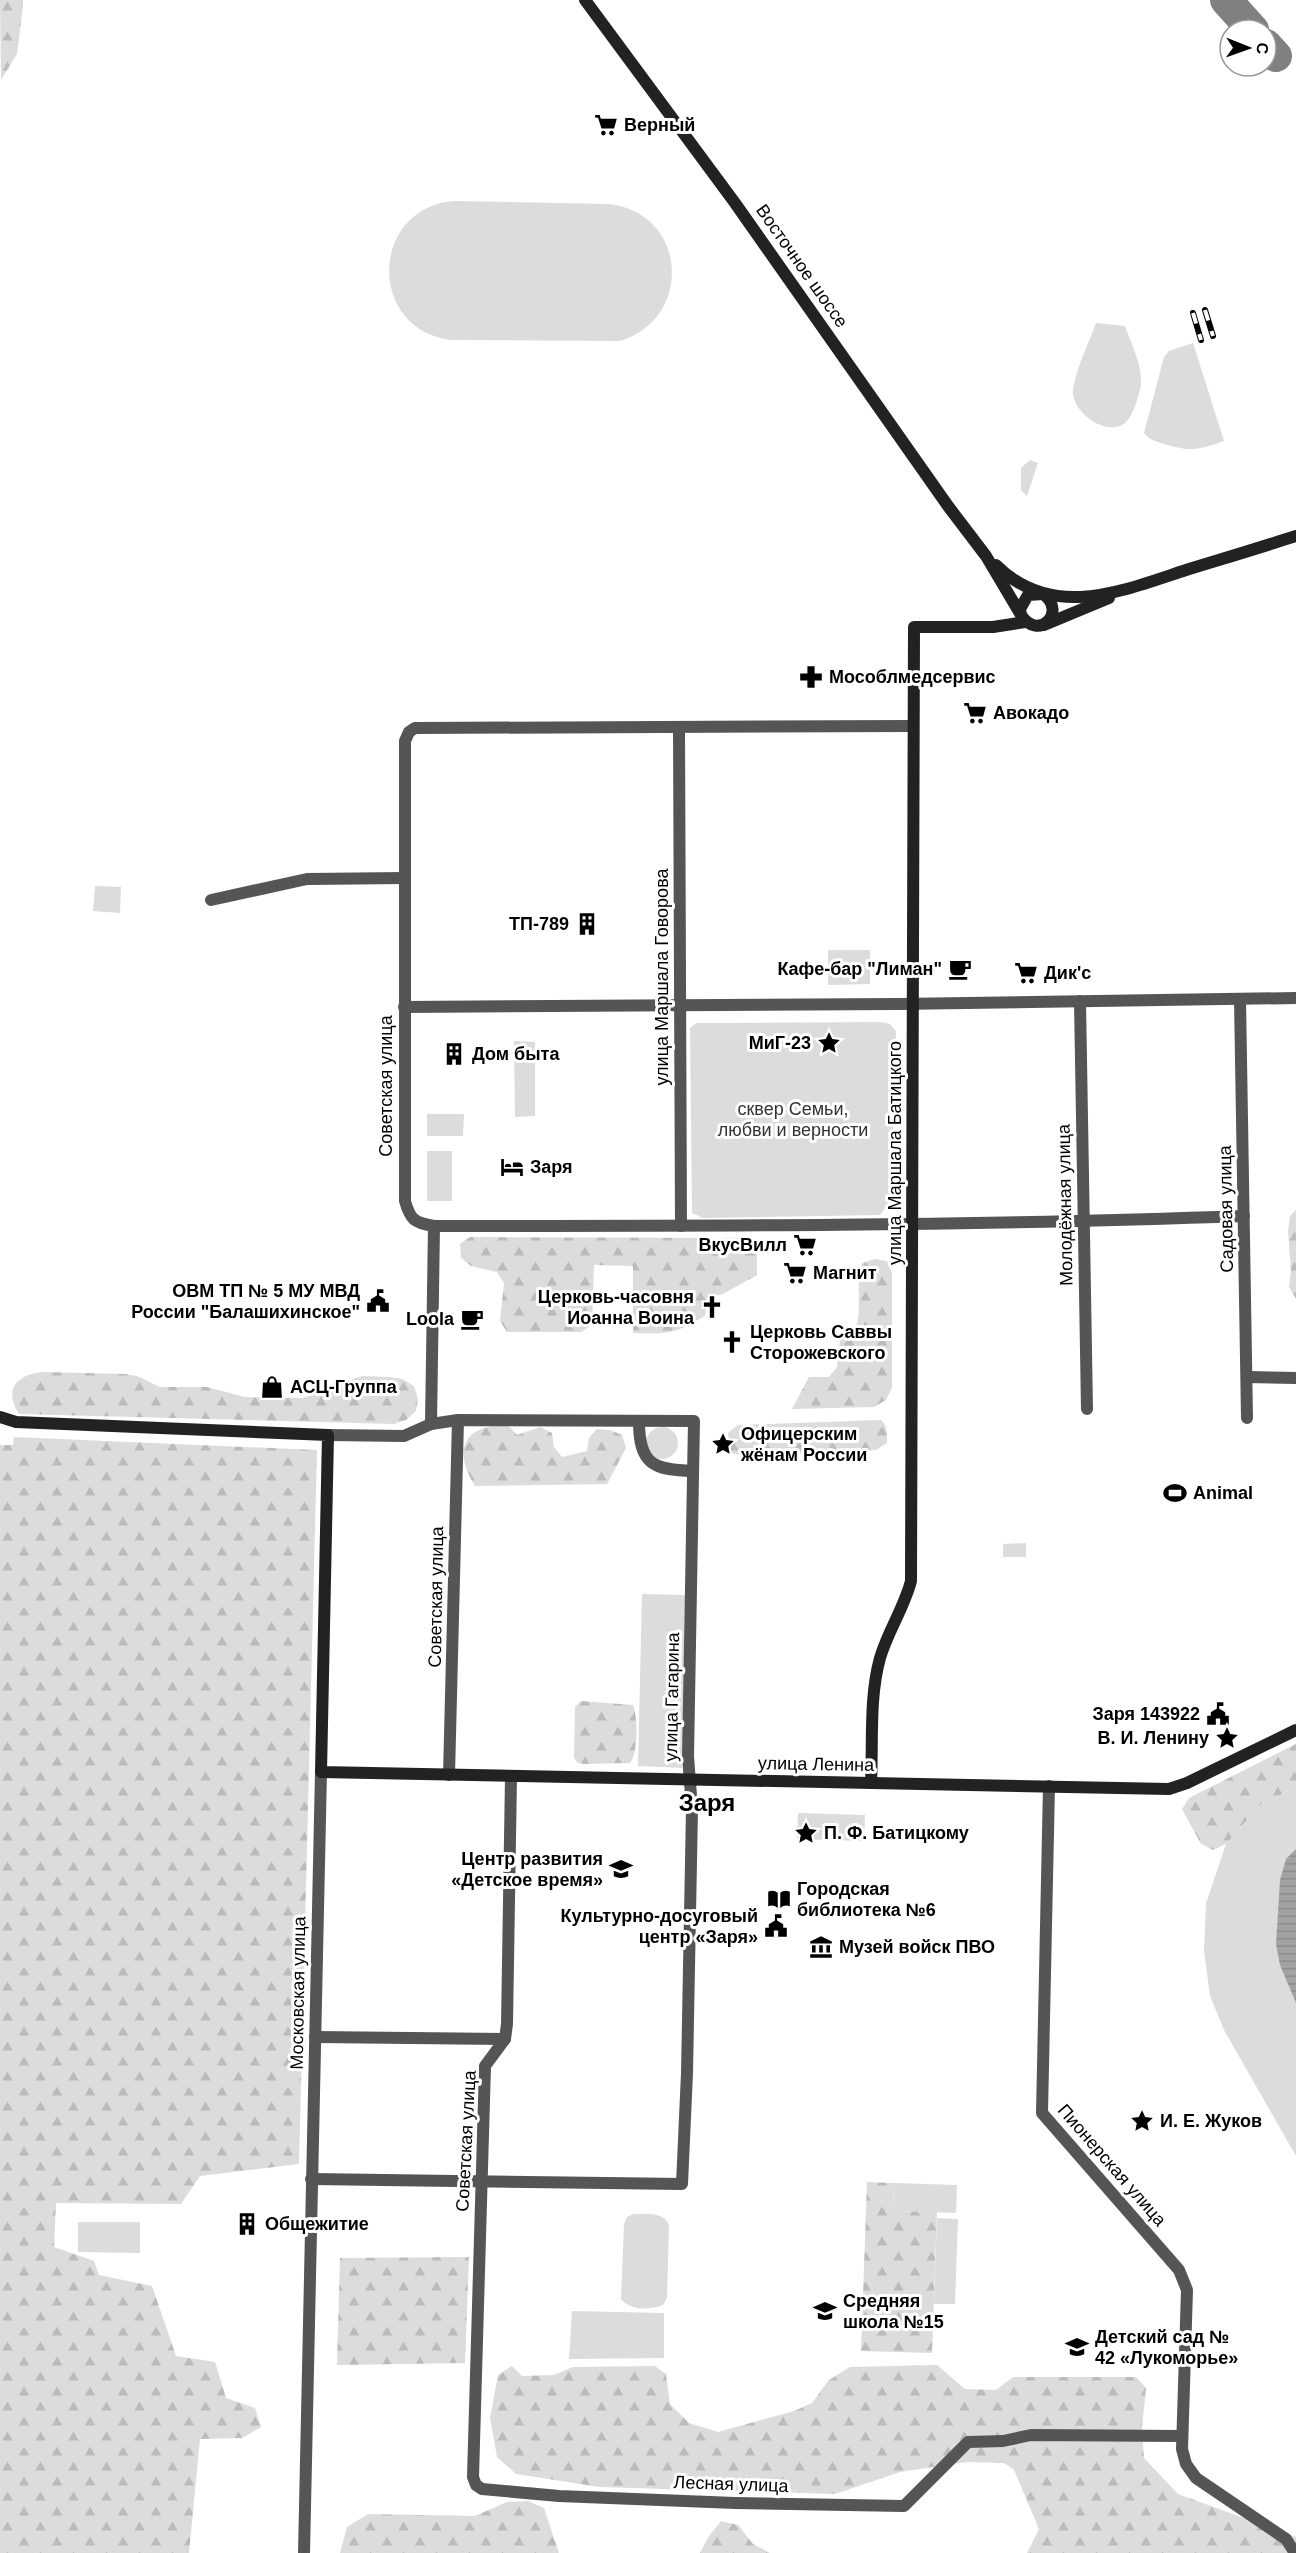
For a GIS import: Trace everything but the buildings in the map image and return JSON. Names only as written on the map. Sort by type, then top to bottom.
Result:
[{"type":"street","name":"Восточное шоссе","points":[[585,0],[735,203],[948,506],[986,556],[1023,618]]},
{"type":"street","name":"Восточное шоссе","points":[[1040,626],[1138,586],[1296,536]]},
{"type":"street","name":"Восточное шоссе","points":[[986,556],[1009,576],[1043,594],[1065,598],[1089,597],[1138,586]]},
{"type":"street","points":[[1034,593],[1043,594],[1051,602],[1053,610],[1051,618],[1040,626],[1031,626],[1023,618],[1020,609],[1023,600],[1034,593]]},
{"type":"street","name":"улица Маршала Батицкого","points":[[871,1783],[873,1699],[879,1661],[887,1638],[906,1600],[911,1581],[914,627],[993,627],[1023,618]]},
{"type":"street","points":[[679,727],[913,726]]},
{"type":"street","name":"Советская улица","points":[[434,1226],[422,1224],[410,1216],[405,1201],[405,741],[409,732],[415,729],[679,727]]},
{"type":"street","name":"улица Маршала Говорова","points":[[679,727],[681,1226]]},
{"type":"street","points":[[211,900],[307,879],[405,878]]},
{"type":"street","points":[[404,1007],[913,1004],[1296,998]]},
{"type":"street","name":"Садовая улица","points":[[1240,999],[1247,1418]]},
{"type":"street","name":"Молодёжная улица","points":[[1080,1001],[1087,1408]]},
{"type":"street","points":[[431,1424],[434,1226],[1084,1222],[1244,1216]]},
{"type":"street","points":[[1246,1377],[1296,1378]]},
{"type":"street","points":[[0,1417],[16,1422],[404,1436],[431,1424],[458,1420],[639,1421],[640,1444],[650,1462],[669,1470],[693,1471]]},
{"type":"street","name":"Советская улица","points":[[449,1775],[458,1420]]},
{"type":"street","name":"улица Гагарина","points":[[482,2181],[678,2185],[682,2184],[684,2178],[692,1809],[688,1756],[694,1421],[639,1421]]},
{"type":"street","name":"Московская улица","points":[[304,2553],[328,1435]]},
{"type":"street","name":"улица Ленина","points":[[321,1773],[1169,1789],[1187,1784],[1296,1730]]},
{"type":"street","name":"Советская улица","points":[[473,2477],[485,2066],[504,2039],[507,2024],[511,1777]]},
{"type":"street","name":"Пионерская улица","points":[[1049,1786],[1042,2113],[1179,2270],[1187,2290],[1182,2442]]},
{"type":"street","points":[[315,2037],[504,2039]]},
{"type":"street","points":[[311,2179],[482,2181]]},
{"type":"street","name":"Лесная улица","points":[[473,2477],[476,2485],[482,2489],[559,2496],[735,2503],[904,2506],[968,2442],[1003,2441],[1031,2435],[1182,2442]]},
{"type":"street","points":[[1182,2442],[1186,2464],[1196,2478],[1286,2539],[1295,2553]]},
{"type":"green space","points":[[0,0],[23,0],[17,54],[1,80]]},
{"type":"green space","points":[[454,201],[609,204],[635,212],[654,226],[667,246],[672,268],[670,291],[660,312],[643,329],[619,341],[451,340],[424,331],[404,315],[393,293],[389,269],[394,245],[406,224],[426,209]]},
{"type":"green space","points":[[1096,323],[1125,326],[1140,371],[1141,385],[1133,411],[1125,423],[1117,427],[1099,425],[1091,420],[1077,406],[1074,397],[1073,389],[1077,373]]},
{"type":"green space","points":[[1193,343],[1224,441],[1201,448],[1188,449],[1155,441],[1144,433],[1164,357],[1169,351]]},
{"type":"green space","points":[[1030,460],[1038,463],[1027,496],[1021,490],[1021,468]]},
{"type":"green space","points":[[95,886],[121,887],[120,913],[93,911]]},
{"type":"green space","points":[[828,950],[870,950],[870,984],[828,985]]},
{"type":"green space","name":"сквер Семьи, любви и верности","points":[[880,1022],[890,1024],[896,1031],[891,1200],[880,1215],[703,1218],[692,1213],[690,1028],[696,1023]]},
{"type":"green space","points":[[514,1041],[535,1042],[535,1116],[515,1117]]},
{"type":"green space","points":[[427,1114],[464,1114],[463,1136],[427,1136]]},
{"type":"green space","points":[[427,1151],[452,1151],[452,1201],[427,1201]]},
{"type":"green space","points":[[1296,1210],[1296,1299],[1289,1287],[1291,1271],[1288,1231],[1290,1216]]},
{"type":"green space","points":[[470,1237],[757,1238],[757,1275],[723,1294],[707,1298],[705,1316],[678,1330],[663,1333],[633,1333],[633,1266],[594,1265],[592,1325],[581,1332],[507,1332],[500,1321],[504,1283],[497,1272],[471,1266],[461,1258],[460,1244]]},
{"type":"green space","points":[[875,1259],[887,1261],[892,1273],[892,1388],[886,1400],[874,1407],[792,1409],[809,1377],[829,1377],[837,1367],[840,1340],[852,1336],[856,1328],[862,1263]]},
{"type":"green space","points":[[44,1372],[125,1374],[137,1376],[160,1387],[207,1387],[245,1397],[303,1398],[362,1376],[390,1377],[402,1379],[414,1386],[418,1399],[416,1411],[406,1420],[394,1424],[19,1414],[12,1397],[15,1384],[26,1376]]},
{"type":"green space","points":[[881,1420],[886,1428],[887,1443],[876,1450],[744,1456],[731,1453],[728,1433],[738,1425]]},
{"type":"green space","points":[[493,1426],[509,1426],[517,1435],[540,1427],[552,1433],[554,1447],[562,1457],[587,1451],[589,1438],[597,1429],[610,1430],[622,1435],[626,1448],[607,1484],[475,1486],[466,1466],[464,1448],[473,1434]]},
{"type":"green space","points":[[662,1427],[673,1432],[678,1443],[673,1454],[662,1459],[651,1454],[646,1443],[651,1432]]},
{"type":"green space","points":[[14,1437],[317,1450],[299,2164],[200,2176],[181,2204],[56,2203],[54,2247],[94,2261],[99,2275],[152,2286],[176,2356],[215,2362],[226,2398],[255,2408],[261,2427],[242,2438],[200,2439],[189,2553],[0,2553],[0,1445],[13,1445]]},
{"type":"green space","points":[[1026,1543],[1026,1557],[1003,1557],[1003,1544]]},
{"type":"green space","points":[[642,1594],[685,1595],[682,1768],[638,1766]]},
{"type":"green space","points":[[581,1701],[633,1705],[636,1735],[635,1751],[630,1763],[584,1764],[578,1763],[574,1758],[575,1707]]},
{"type":"green space","points":[[1296,1744],[1296,1788],[1262,1803],[1226,1844],[1213,1850],[1201,1844],[1182,1809],[1189,1798]]},
{"type":"green space","points":[[1296,1788],[1296,2156],[1224,2030],[1210,1996],[1204,1951],[1206,1903],[1226,1844],[1262,1803]]},
{"type":"green space","points":[[798,1813],[865,1815],[864,1841],[797,1839]]},
{"type":"green space","points":[[867,2182],[894,2183],[893,2211],[937,2212],[932,2353],[861,2351]]},
{"type":"green space","points":[[894,2183],[957,2185],[956,2213],[893,2211]]},
{"type":"green space","points":[[633,2214],[658,2215],[663,2217],[669,2225],[667,2298],[663,2305],[658,2307],[630,2306],[621,2299],[624,2224],[627,2217]]},
{"type":"green space","points":[[937,2218],[958,2219],[955,2304],[934,2304]]},
{"type":"green space","points":[[78,2222],[140,2222],[140,2253],[78,2252]]},
{"type":"green space","points":[[469,2257],[465,2363],[337,2365],[340,2258]]},
{"type":"green space","points":[[572,2311],[664,2313],[664,2358],[569,2359]]},
{"type":"green space","points":[[937,2365],[965,2389],[996,2390],[1013,2377],[1136,2377],[1146,2388],[1142,2428],[1144,2458],[1178,2494],[1296,2537],[1296,2553],[1027,2553],[1039,2529],[1014,2470],[1004,2463],[967,2462],[900,2472],[835,2494],[600,2487],[516,2474],[497,2457],[490,2418],[498,2375],[512,2366],[522,2376],[554,2375],[573,2367],[655,2366],[666,2374],[670,2404],[689,2423],[718,2432],[794,2411],[812,2403],[829,2380],[850,2367]]},
{"type":"green space","points":[[528,2501],[544,2508],[559,2553],[340,2553],[347,2527],[368,2514],[475,2516],[507,2502]]},
{"type":"green space","points":[[721,2521],[738,2525],[753,2544],[770,2553],[700,2553],[709,2536]]},
{"type":"shaded area","points":[[1296,1849],[1296,2003],[1280,1965],[1276,1944],[1280,1880],[1286,1859]]},
{"type":"taxiway","points":[[1226,0],[1242,18]]},
{"type":"railway","points":[[1205,310],[1213,336]]},
{"type":"railway","points":[[1193,313],[1201,340]]},
{"type":"place","name":"Верный","points":[[606,125]]},
{"type":"place","name":"Мособлмедсервис","points":[[811,677]]},
{"type":"place","name":"Авокадо","points":[[975,713]]},
{"type":"place","name":"ТП-789","points":[[587,924]]},
{"type":"place","name":"Кафе-бар \"Лиман\"","points":[[960,969]]},
{"type":"place","name":"Дик'с","points":[[1026,973]]},
{"type":"place","name":"МиГ-23","points":[[829,1043]]},
{"type":"place","name":"Дом быта","points":[[454,1054]]},
{"type":"place","name":"Заря","points":[[512,1167]]},
{"type":"place","name":"ВкусВилл","points":[[805,1245]]},
{"type":"place","name":"Магнит","points":[[795,1273]]},
{"type":"place","name":"ОВМ ТП № 5 МУ МВД России \"Балашихинское\"","points":[[378,1301]]},
{"type":"place","name":"Церковь-часовня Иоанна Воина","points":[[712,1307]]},
{"type":"place","name":"Loola","points":[[472,1319]]},
{"type":"place","name":"Церковь Саввы Сторожевского","points":[[732,1342]]},
{"type":"place","name":"АСЦ-Группа","points":[[272,1387]]},
{"type":"place","name":"Офицерским жёнам России","points":[[723,1444]]},
{"type":"place","name":"Animal","points":[[1175,1493]]},
{"type":"place","name":"Заря 143922","points":[[1218,1714]]},
{"type":"place","name":"В. И. Ленину","points":[[1227,1738]]},
{"type":"place","name":"П. Ф. Батицкому","points":[[806,1833]]},
{"type":"place","name":"Центр развития «Детское время»","points":[[621,1869]]},
{"type":"place","name":"Городская библиотека №6","points":[[779,1899]]},
{"type":"place","name":"Культурно-досуговый центр «Заря»","points":[[776,1926]]},
{"type":"place","name":"Музей войск ПВО","points":[[821,1947]]},
{"type":"place","name":"И. Е. Жуков","points":[[1142,2121]]},
{"type":"place","name":"Общежитие","points":[[247,2224]]},
{"type":"place","name":"Средняя школа №15","points":[[825,2311]]},
{"type":"place","name":"Детский сад № 42 «Лукоморье»","points":[[1077,2347]]},
{"type":"district","name":"Заря","points":[[707,1802]]}]
